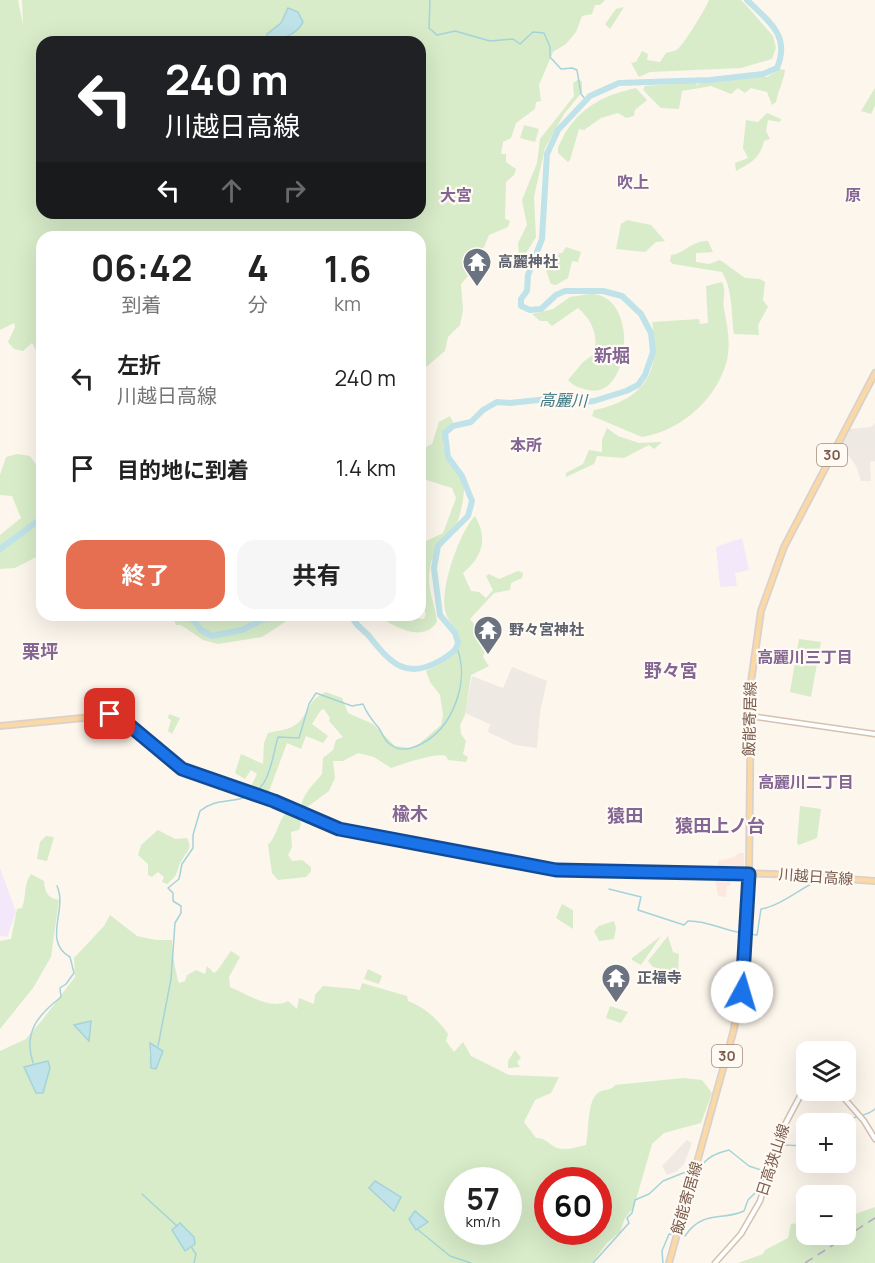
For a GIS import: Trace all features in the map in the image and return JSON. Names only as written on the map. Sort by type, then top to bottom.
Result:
[{"type":"main road","name":"飯能寄居線","points":[[669,1263],[740,1005],[747,949],[750,717],[754,648],[772,577],[789,537],[875,373]]},
{"type":"main road","name":"川越日高線","points":[[0,726],[114,715],[182,769],[274,801],[331,827],[548,869],[749,874],[875,881]]},
{"type":"main road","points":[[750,717],[875,734]]},
{"type":"main road","name":"日高狭山線","points":[[715,1263],[752,1216],[766,1187],[774,1154],[788,1115],[796,1101]]},
{"type":"main road","points":[[846,1101],[875,1139]]},
{"type":"shaded area","points":[[875,423],[875,461],[870,462],[871,481],[861,481],[856,466],[841,445],[850,429],[871,427]]},
{"type":"shaded area","points":[[742,538],[749,570],[735,573],[737,586],[720,587],[716,547]]},
{"type":"shaded area","points":[[512,667],[547,681],[540,712],[537,748],[515,745],[488,732],[490,724],[465,713],[472,676],[503,688]]},
{"type":"shaded area","points":[[739,853],[744,853],[744,867],[740,870],[718,869],[718,861],[734,857]]},
{"type":"shaded area","points":[[0,868],[16,912],[7,937],[0,936]]},
{"type":"shaded area","points":[[715,877],[731,878],[730,886],[727,886],[726,897],[718,896]]},
{"type":"shaded area","points":[[687,1140],[692,1143],[684,1164],[677,1171],[667,1175],[662,1166]]},
{"type":"green space","points":[[0,0],[18,0],[23,25],[22,0],[605,0],[600,5],[595,5],[592,14],[582,16],[576,32],[566,44],[553,52],[539,85],[541,101],[536,102],[535,109],[516,123],[511,138],[503,142],[501,154],[506,154],[506,162],[516,169],[514,175],[506,182],[505,219],[510,221],[508,227],[489,235],[478,262],[477,272],[468,276],[461,284],[463,310],[460,325],[448,337],[445,351],[426,367],[426,231],[36,231],[36,350],[32,343],[23,351],[14,349],[8,342],[15,327],[14,323],[0,330]]},
{"type":"green space","points":[[709,0],[741,0],[773,36],[776,48],[772,59],[741,68],[650,72],[639,77],[631,63],[636,62],[642,51],[648,54],[647,60],[660,62],[666,53],[677,50]]},
{"type":"green space","points":[[624,7],[610,29],[605,24],[616,9]]},
{"type":"green space","points":[[780,69],[785,70],[776,102],[772,105],[767,92],[751,88],[745,93],[738,88],[731,94],[711,86],[682,91],[679,109],[661,108],[643,90],[645,86],[695,82],[697,85],[704,81],[717,82],[745,75],[767,77]]},
{"type":"green space","points":[[579,79],[582,82],[582,92],[564,114],[545,148],[534,197],[536,237],[523,258],[524,266],[520,270],[518,243],[527,225],[522,200],[537,163],[540,139],[574,96],[573,83]]},
{"type":"green space","points":[[636,88],[647,100],[635,110],[634,116],[626,118],[618,113],[601,118],[584,130],[579,129],[568,162],[558,153],[558,147],[566,132],[581,113],[597,102]]},
{"type":"green space","points":[[875,88],[875,106],[871,114],[861,111]]},
{"type":"green space","points":[[767,113],[781,119],[780,122],[768,120],[766,131],[770,139],[764,141],[754,159],[736,171],[735,163],[748,158],[743,148],[746,120],[758,122]]},
{"type":"green space","points":[[524,125],[539,129],[535,142],[520,138]]},
{"type":"green space","points":[[627,220],[651,225],[665,241],[656,242],[645,252],[616,249],[621,224]]},
{"type":"green space","points":[[708,241],[713,252],[696,253],[696,262],[709,264],[720,260],[745,278],[760,279],[765,282],[763,300],[768,307],[758,325],[759,335],[734,334],[730,294],[722,272],[673,264],[670,261],[671,255],[698,242]]},
{"type":"green space","points":[[566,247],[581,252],[578,262],[572,261],[568,278],[556,285],[551,284],[546,270],[556,265],[559,253],[562,253]]},
{"type":"green space","points":[[722,282],[729,341],[727,360],[715,387],[696,410],[670,428],[642,437],[592,416],[594,410],[626,399],[646,381],[654,355],[652,322],[699,319],[700,324],[708,323],[706,286]]},
{"type":"green space","points":[[589,294],[606,298],[617,310],[623,326],[624,345],[621,364],[614,379],[603,389],[580,388],[568,380],[583,362],[594,354],[596,341],[587,318],[578,308],[552,326],[547,321],[540,321],[532,314],[553,309],[570,297]]},
{"type":"green space","points":[[450,416],[453,422],[443,442],[444,450],[462,480],[464,488],[462,503],[456,525],[437,549],[430,568],[430,587],[437,622],[424,632],[408,631],[386,621],[426,621],[426,541],[443,533],[456,498],[452,488],[426,480],[426,447],[432,444],[439,422]]},
{"type":"green space","points":[[607,428],[618,436],[639,443],[662,442],[654,449],[649,445],[624,458],[597,456],[594,464],[566,477],[566,473],[583,464],[589,450],[602,452],[602,440]]},
{"type":"green space","points":[[17,454],[30,456],[36,465],[36,557],[15,568],[0,569],[0,535],[21,518],[12,496],[0,495],[0,475],[6,457]]},
{"type":"green space","points":[[475,516],[481,532],[481,547],[475,560],[463,573],[471,591],[479,592],[486,598],[493,590],[486,576],[489,574],[499,579],[518,571],[523,573],[522,578],[511,583],[510,590],[494,593],[470,619],[488,642],[483,657],[489,666],[471,675],[465,715],[460,725],[461,734],[466,741],[463,754],[468,757],[466,762],[448,760],[446,756],[441,755],[391,768],[374,757],[358,753],[343,761],[333,761],[335,778],[329,791],[306,808],[301,805],[307,792],[322,774],[323,758],[333,750],[336,740],[343,737],[329,721],[330,718],[324,709],[312,724],[328,736],[323,743],[306,736],[301,749],[287,743],[268,794],[250,788],[257,774],[251,770],[245,779],[235,773],[241,754],[263,764],[264,743],[268,733],[296,724],[313,701],[326,692],[342,698],[348,713],[373,724],[395,746],[410,748],[419,744],[441,725],[443,715],[440,695],[430,682],[426,671],[449,658],[459,647],[460,638],[446,614],[445,591],[457,548]]},
{"type":"green space","points":[[174,621],[285,621],[262,637],[218,644],[203,640],[181,625],[176,625]]},
{"type":"green space","points":[[799,639],[821,642],[811,697],[790,692]]},
{"type":"green space","points":[[169,714],[180,718],[172,734],[168,731],[171,720],[168,718]]},
{"type":"green space","points":[[800,806],[821,809],[817,838],[799,845],[797,843]]},
{"type":"green space","points":[[289,811],[298,815],[301,823],[299,830],[291,832],[292,847],[288,855],[292,861],[302,860],[311,867],[311,871],[306,877],[278,880],[272,873],[268,845],[282,818]]},
{"type":"green space","points":[[158,830],[175,839],[187,838],[189,845],[189,850],[176,875],[167,884],[162,882],[164,877],[158,872],[152,877],[148,875],[148,864],[138,855],[141,845]]},
{"type":"green space","points":[[46,836],[54,837],[47,861],[37,859],[40,842]]},
{"type":"green space","points":[[31,874],[44,881],[47,894],[59,900],[51,957],[33,988],[0,1029],[0,941],[11,939],[17,909],[22,908],[27,882]]},
{"type":"green space","points":[[562,904],[573,910],[573,929],[556,918]]},
{"type":"green space","points":[[110,915],[137,936],[156,940],[172,940],[179,983],[185,981],[187,975],[196,970],[205,974],[207,966],[214,973],[231,951],[240,957],[229,977],[230,987],[266,1003],[281,1004],[288,1001],[297,1009],[299,998],[314,1004],[315,995],[323,986],[360,990],[362,983],[407,996],[408,1001],[431,1014],[440,1024],[448,1034],[446,1041],[454,1052],[463,1042],[471,1056],[509,1075],[559,1077],[551,1093],[535,1100],[524,1122],[536,1138],[545,1140],[560,1149],[586,1145],[590,1109],[594,1097],[615,1085],[683,1078],[702,1080],[712,1093],[701,1123],[664,1133],[652,1144],[634,1207],[625,1218],[620,1232],[612,1239],[612,1167],[534,1167],[534,1245],[606,1245],[592,1263],[0,1263],[0,1051],[26,1039],[43,1019],[75,977],[74,958],[104,926]],"holes":[[[150,1043],[163,1051],[158,1064],[149,1056]],[[375,1181],[401,1196],[394,1211],[369,1188]]]},
{"type":"green space","points":[[614,921],[616,928],[614,939],[599,941],[594,931],[599,926]]},
{"type":"green space","points":[[661,936],[641,965],[632,960],[632,958]]},
{"type":"green space","points":[[668,936],[673,952],[679,954],[678,974],[653,967],[648,961]]},
{"type":"green space","points":[[368,969],[382,976],[379,984],[364,979]]},
{"type":"green space","points":[[610,1006],[628,1012],[621,1023],[606,1018]]},
{"type":"green space","points":[[515,1050],[521,1058],[517,1062],[520,1067],[508,1068],[508,1061]]},
{"type":"green space","points":[[875,1207],[875,1263],[738,1263],[763,1254],[765,1250],[788,1238],[791,1224],[796,1223],[796,1245],[856,1245],[856,1214]]},
{"type":"water","points":[[288,8],[298,12],[303,22],[287,36],[267,36],[281,23]]},
{"type":"water","points":[[91,1021],[89,1041],[74,1025]]},
{"type":"water","points":[[150,1043],[163,1051],[156,1069],[151,1068]]},
{"type":"water","points":[[48,1061],[50,1068],[43,1093],[36,1093],[24,1067]]},
{"type":"water","points":[[375,1181],[401,1197],[394,1211],[369,1188]]},
{"type":"water","points":[[415,1211],[428,1222],[416,1230],[409,1219]]},
{"type":"water","points":[[180,1223],[194,1237],[195,1244],[185,1251],[172,1230]]},
{"type":"waterway","points":[[430,0],[429,28],[437,35],[455,31],[490,41],[513,39],[520,44],[533,32],[544,33],[550,47],[550,57],[561,69],[577,70],[581,94],[586,100]]},
{"type":"waterway","name":"高麗川","points":[[355,621],[385,654],[401,666],[419,669],[451,654],[458,642],[455,633],[440,615],[434,568],[438,546],[468,516],[472,501],[462,476],[448,457],[445,433],[453,426],[471,422],[483,410],[497,402],[510,403],[557,398],[594,401],[638,385],[645,375],[653,352],[651,333],[641,314],[622,296],[603,291],[565,291],[556,295],[541,309],[530,310],[521,306],[521,299],[527,291],[528,275],[542,239],[547,154],[558,130],[590,96],[619,83],[710,80],[763,74],[777,68],[781,56],[779,38],[769,22],[747,0]]},
{"type":"waterway","name":"高麗川","points":[[0,549],[36,522]]},
{"type":"waterway","name":"高麗川","points":[[194,621],[201,630],[212,636],[242,630],[260,621]]},
{"type":"waterway","points":[[158,1046],[171,979],[175,923],[181,913],[181,906],[173,901],[173,893],[168,888],[179,879],[182,864],[193,848],[193,835],[200,811],[212,804],[246,797],[262,785],[267,777],[278,737],[299,738],[309,704],[316,693],[352,706],[363,704],[386,741],[395,747],[406,749],[421,744],[442,727],[456,702],[461,675],[457,648]]},
{"type":"waterway","points":[[748,934],[757,935],[761,909],[819,880]]},
{"type":"waterway","points":[[33,1063],[30,1052],[31,1033],[39,1018],[61,997],[60,988],[74,973],[70,957],[62,950],[56,934],[60,905],[57,886]]},
{"type":"waterway","points":[[609,889],[641,897],[638,910],[684,925],[688,921],[695,921],[743,933]]},
{"type":"waterway","points":[[856,1117],[875,1109]]},
{"type":"waterway","points":[[777,1150],[783,1145],[796,1146]]},
{"type":"waterway","points":[[593,1263],[629,1223],[627,1218],[632,1213],[635,1200],[649,1194],[663,1181],[683,1173],[700,1170],[708,1159],[729,1150],[749,1166],[764,1171]]},
{"type":"waterway","points":[[663,1263],[662,1251],[669,1234],[685,1236],[705,1219],[744,1211],[748,1200],[762,1186],[764,1168],[773,1153]]},
{"type":"waterway","points":[[142,1194],[177,1226]]},
{"type":"waterway","points":[[417,1229],[450,1256],[471,1263]]},
{"type":"waterway","points":[[192,1248],[196,1254],[194,1263]]},
{"type":"railway","points":[[805,1263],[875,1218]]},
{"type":"place","name":"高麗神社","points":[[477,288]]},
{"type":"place","name":"野々宮神社","points":[[488,656]]},
{"type":"place","name":"正福寺","points":[[616,1004]]},
{"type":"district","name":"吹上","points":[[633,182]]},
{"type":"district","name":"大宮","points":[[456,195]]},
{"type":"district","name":"原","points":[[853,195]]},
{"type":"district","name":"新堀","points":[[612,356]]},
{"type":"district","name":"本所","points":[[526,445]]},
{"type":"district","name":"栗坪","points":[[40,652]]},
{"type":"district","name":"高麗川三丁目","points":[[805,657]]},
{"type":"district","name":"野々宮","points":[[671,671]]},
{"type":"district","name":"高麗川二丁目","points":[[806,782]]},
{"type":"district","name":"楡木","points":[[410,814]]},
{"type":"district","name":"猿田","points":[[625,816]]},
{"type":"district","name":"猿田上ノ台","points":[[720,826]]},
{"type":"route","points":[[110,714],[122,719],[182,769],[274,801],[339,829],[556,870],[749,874],[747,949],[742,992]]}]
